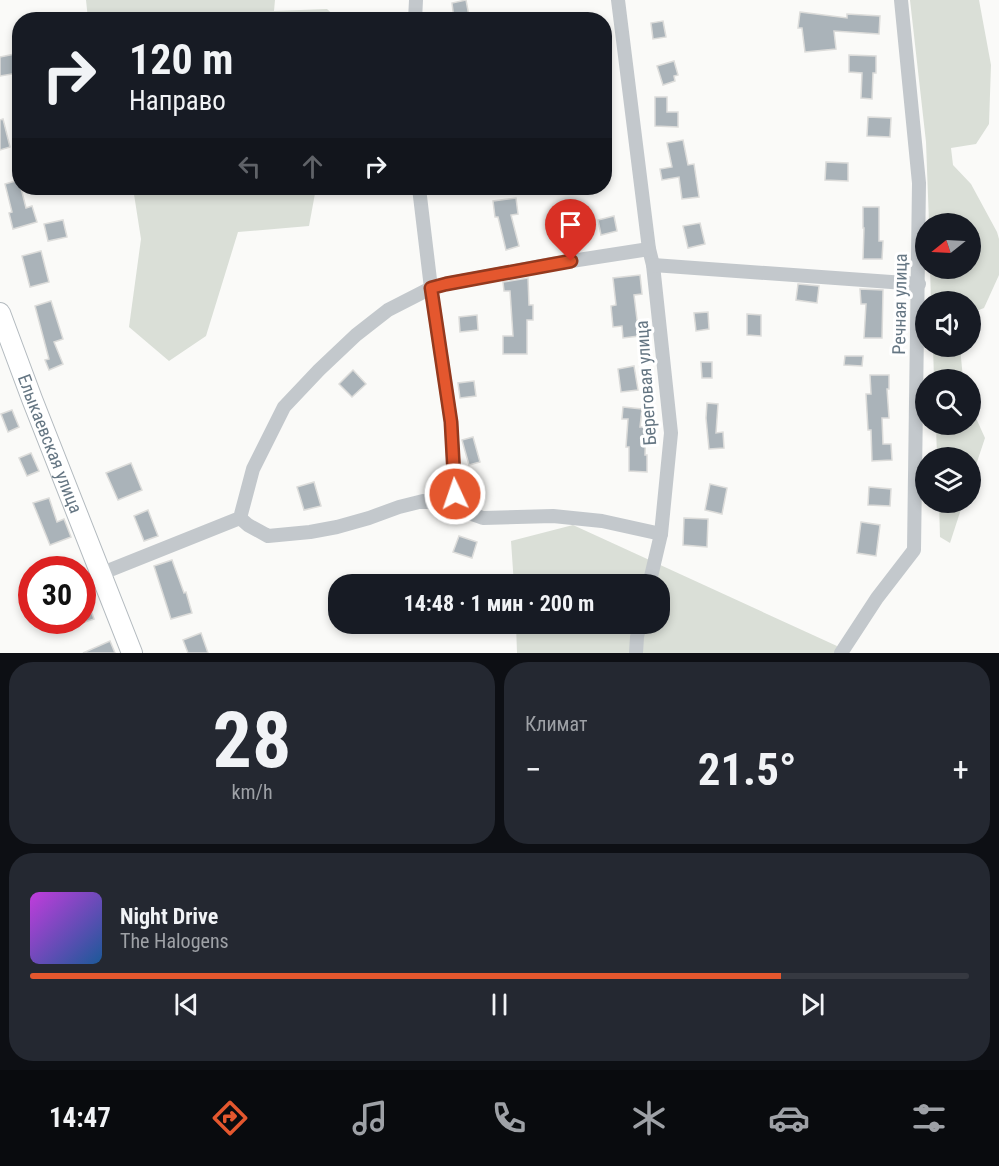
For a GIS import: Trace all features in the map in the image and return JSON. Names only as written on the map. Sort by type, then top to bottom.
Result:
[{"type":"street","name":"Береговая улица","points":[[618,0],[649,249],[653,265],[671,433],[661,534],[652,574]]},
{"type":"street","name":"Речная улица","points":[[841,653],[914,550],[919,183],[901,0]]},
{"type":"street","points":[[420,195],[451,422],[455,494],[452,507]]},
{"type":"street","points":[[240,518],[253,469],[284,407],[356,335],[388,310],[431,288],[540,266],[649,249]]},
{"type":"street","points":[[653,265],[919,284]]},
{"type":"street","name":"Елыкаевская улица","points":[[0,313],[132,653]]},
{"type":"street","points":[[240,518],[268,536],[337,527],[423,501],[452,507],[483,518],[553,516],[602,521],[661,534]]},
{"type":"street","points":[[100,574],[240,518]]},
{"type":"street","points":[[636,653],[638,634]]},
{"type":"shaded area","points":[[86,0],[275,0],[274,11],[327,9],[330,12],[87,12]]},
{"type":"shaded area","points":[[910,0],[979,0],[991,65],[989,124],[976,144],[951,148],[953,165],[971,184],[999,239],[999,275],[984,308],[981,309],[981,291],[931,291],[930,279],[981,279],[981,213],[929,213],[926,142]]},
{"type":"shaded area","points":[[134,195],[315,195],[309,226],[238,232],[206,336],[169,361],[129,327],[141,239]]},
{"type":"shaded area","points":[[933,357],[961,357],[962,369],[934,369]]},
{"type":"shaded area","points":[[981,429],[985,438],[981,450],[981,447],[937,447],[936,435],[981,435]]},
{"type":"shaded area","points":[[939,513],[960,513],[950,543],[940,537]]},
{"type":"shaded area","points":[[573,525],[837,646],[836,653],[517,653],[516,634],[670,634],[670,574],[513,574],[511,541]]},
{"type":"building","points":[[466,0],[468,12],[453,12],[452,3]]},
{"type":"building","points":[[800,12],[847,18],[847,14],[880,16],[879,34],[834,31],[836,49],[805,52],[802,28],[798,28]]},
{"type":"building","points":[[663,21],[666,37],[653,39],[651,23]]},
{"type":"building","points":[[12,55],[12,74],[0,76],[0,57]]},
{"type":"building","points":[[849,55],[876,56],[872,99],[861,98],[862,73],[849,72]]},
{"type":"building","points":[[674,61],[678,75],[674,76],[675,81],[663,85],[657,66]]},
{"type":"building","points":[[655,97],[667,97],[667,112],[678,112],[678,127],[655,126]]},
{"type":"building","points":[[868,117],[891,118],[890,137],[867,136]]},
{"type":"building","points":[[3,119],[10,147],[0,150],[0,120]]},
{"type":"building","points":[[683,140],[688,165],[694,164],[699,197],[682,199],[679,177],[662,180],[660,169],[672,167],[667,143]]},
{"type":"building","points":[[826,162],[848,163],[848,181],[825,180]]},
{"type":"building","points":[[12,182],[12,195],[23,195],[26,208],[32,206],[37,222],[13,229],[9,213],[12,212],[5,184]]},
{"type":"building","points":[[516,198],[518,214],[511,215],[519,246],[506,250],[498,217],[495,217],[493,201]]},
{"type":"building","points":[[863,207],[879,207],[879,241],[883,241],[882,259],[863,259]]},
{"type":"building","points":[[614,216],[617,231],[601,235],[598,220]]},
{"type":"building","points":[[63,220],[67,237],[48,241],[44,224]]},
{"type":"building","points":[[700,223],[705,244],[688,248],[683,226]]},
{"type":"building","points":[[41,251],[49,282],[30,287],[22,256]]},
{"type":"building","points":[[640,275],[642,294],[634,295],[639,336],[623,338],[622,326],[613,327],[611,306],[616,305],[613,278]]},
{"type":"building","points":[[528,278],[529,305],[533,305],[533,320],[527,320],[527,354],[503,354],[503,336],[513,336],[510,291],[504,291],[503,282]]},
{"type":"building","points":[[798,284],[819,286],[817,303],[796,300]]},
{"type":"building","points":[[860,289],[883,290],[882,338],[864,338],[866,304],[861,304]]},
{"type":"building","points":[[51,301],[63,339],[54,342],[63,364],[49,370],[45,360],[49,359],[35,306]]},
{"type":"building","points":[[708,312],[709,329],[696,331],[694,313]]},
{"type":"building","points":[[747,314],[761,315],[761,336],[747,335]]},
{"type":"building","points":[[477,315],[478,330],[460,332],[459,317]]},
{"type":"building","points":[[845,356],[863,356],[862,366],[844,365]]},
{"type":"building","points":[[701,362],[712,362],[712,378],[702,378]]},
{"type":"building","points":[[634,366],[638,390],[621,392],[618,369]]},
{"type":"building","points":[[353,370],[366,384],[352,397],[339,384]]},
{"type":"building","points":[[870,375],[889,375],[889,389],[887,389],[889,418],[882,418],[883,444],[891,444],[892,460],[872,461],[866,394],[871,394]]},
{"type":"building","points":[[474,381],[476,396],[460,398],[458,383]]},
{"type":"building","points":[[707,403],[718,404],[716,433],[723,432],[724,448],[709,449]]},
{"type":"building","points":[[623,407],[642,409],[640,427],[646,427],[647,472],[629,471],[629,447],[626,447],[628,419],[622,419]]},
{"type":"building","points":[[12,410],[19,427],[8,432],[1,414]]},
{"type":"building","points":[[473,437],[480,462],[469,465],[462,440]]},
{"type":"building","points":[[31,453],[39,471],[27,476],[19,458]]},
{"type":"building","points":[[131,463],[142,490],[118,500],[106,473]]},
{"type":"building","points":[[314,482],[321,506],[304,510],[297,487]]},
{"type":"building","points":[[710,484],[727,488],[722,514],[705,510]]},
{"type":"building","points":[[869,487],[891,489],[890,506],[868,505]]},
{"type":"building","points":[[49,498],[57,522],[64,519],[71,537],[50,545],[33,503]]},
{"type":"building","points":[[148,510],[158,536],[144,541],[134,516]]},
{"type":"building","points":[[684,518],[708,519],[707,547],[683,545]]},
{"type":"building","points":[[861,522],[880,525],[876,556],[857,553]]},
{"type":"building","points":[[459,536],[477,542],[472,558],[453,552]]},
{"type":"building","points":[[172,560],[184,593],[186,592],[192,613],[171,619],[154,566]]},
{"type":"building","points":[[201,633],[208,653],[188,653],[183,640]]},
{"type":"building","points":[[110,641],[115,653],[83,653]]},
{"type":"route","points":[[455,494],[451,422],[431,288],[571,261]]}]
